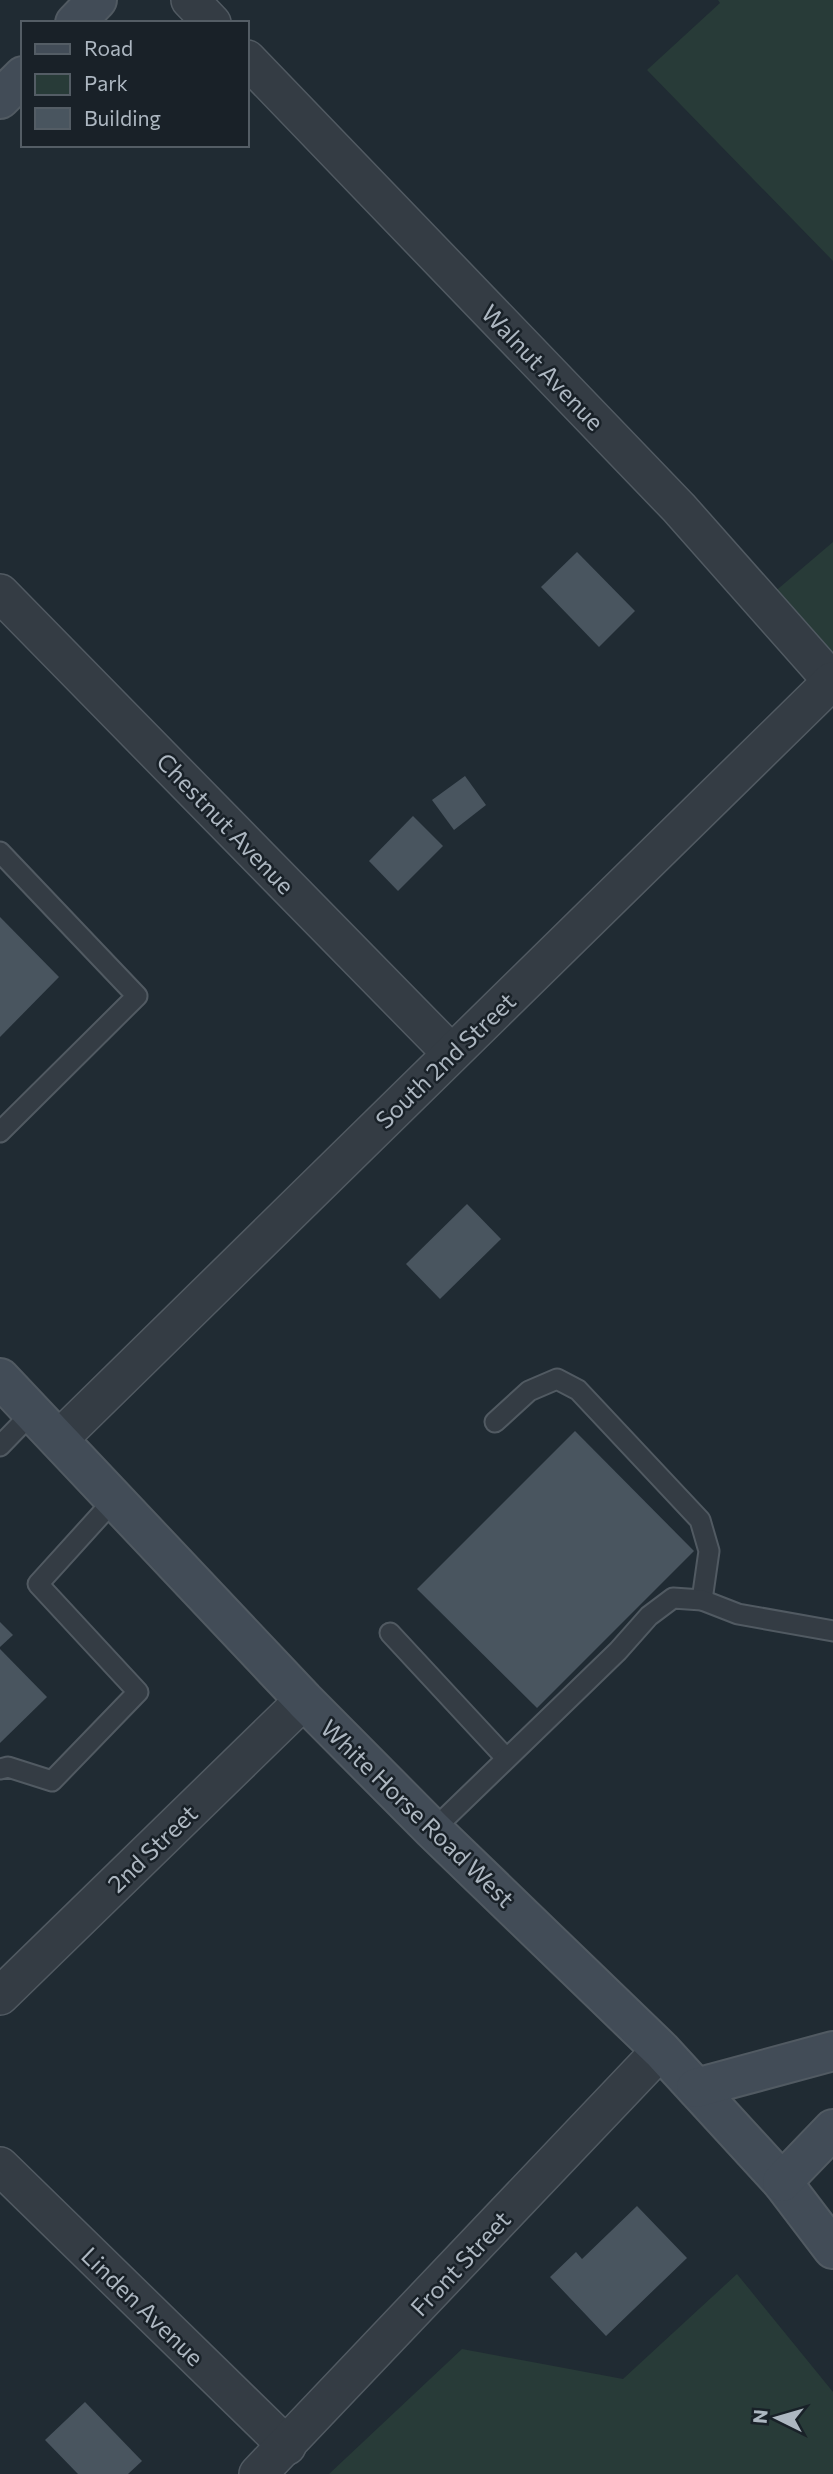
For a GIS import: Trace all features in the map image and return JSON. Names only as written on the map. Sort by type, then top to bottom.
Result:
[{"type":"main road","points":[[77,21],[97,0]]},
{"type":"main road","points":[[0,99],[21,78]]},
{"type":"main road","name":"White Horse Road West","points":[[0,1378],[304,1700],[433,1830],[661,2050],[782,2182],[833,2249]]},
{"type":"main road","points":[[696,2088],[833,2051]]},
{"type":"main road","points":[[782,2182],[833,2129]]},
{"type":"street","points":[[190,0],[210,21]]},
{"type":"street","name":"Walnut Avenue","points":[[248,60],[679,508],[832,682]]},
{"type":"street","name":"Chestnut Avenue","points":[[0,593],[451,1053]]},
{"type":"street","name":"South 2nd Street","points":[[46,1426],[451,1053],[832,682]]},
{"type":"street","name":"2nd Street","points":[[0,1996],[304,1700]]},
{"type":"street","name":"Front Street","points":[[258,2474],[661,2050]]},
{"type":"street","name":"Linden Avenue","points":[[0,2166],[286,2446]]},
{"type":"lane","points":[[0,852],[136,996],[0,1132]]},
{"type":"lane","points":[[495,1422],[529,1391],[557,1379],[578,1390],[700,1520],[709,1551],[702,1600]]},
{"type":"lane","points":[[0,1446],[46,1426]]},
{"type":"lane","points":[[0,1769],[8,1767],[52,1781],[138,1692],[38,1584],[115,1499]]},
{"type":"lane","points":[[433,1830],[618,1651],[649,1616],[673,1598],[702,1600],[738,1614],[833,1631]]},
{"type":"lane","points":[[390,1633],[506,1759]]},
{"type":"green space","points":[[718,0],[833,0],[833,261],[647,70],[720,3]]},
{"type":"green space","points":[[833,542],[833,668],[759,605]]},
{"type":"green space","points":[[737,2274],[833,2392],[833,2474],[329,2474],[462,2349],[623,2379]]},
{"type":"building","points":[[577,552],[635,611],[599,647],[541,587]]},
{"type":"building","points":[[465,776],[486,805],[454,830],[432,800]]},
{"type":"building","points":[[413,816],[443,846],[398,891],[369,861]]},
{"type":"building","points":[[0,917],[59,977],[0,1037]]},
{"type":"building","points":[[467,1204],[501,1239],[440,1299],[406,1264]]},
{"type":"building","points":[[575,1431],[694,1551],[537,1708],[417,1589]]},
{"type":"building","points":[[0,1622],[13,1635],[0,1647]]},
{"type":"building","points":[[0,1649],[47,1697],[0,1743]]},
{"type":"building","points":[[637,2206],[687,2258],[606,2336],[550,2277],[576,2252],[582,2259]]},
{"type":"building","points":[[85,2402],[142,2461],[128,2474],[78,2474],[45,2440]]}]
